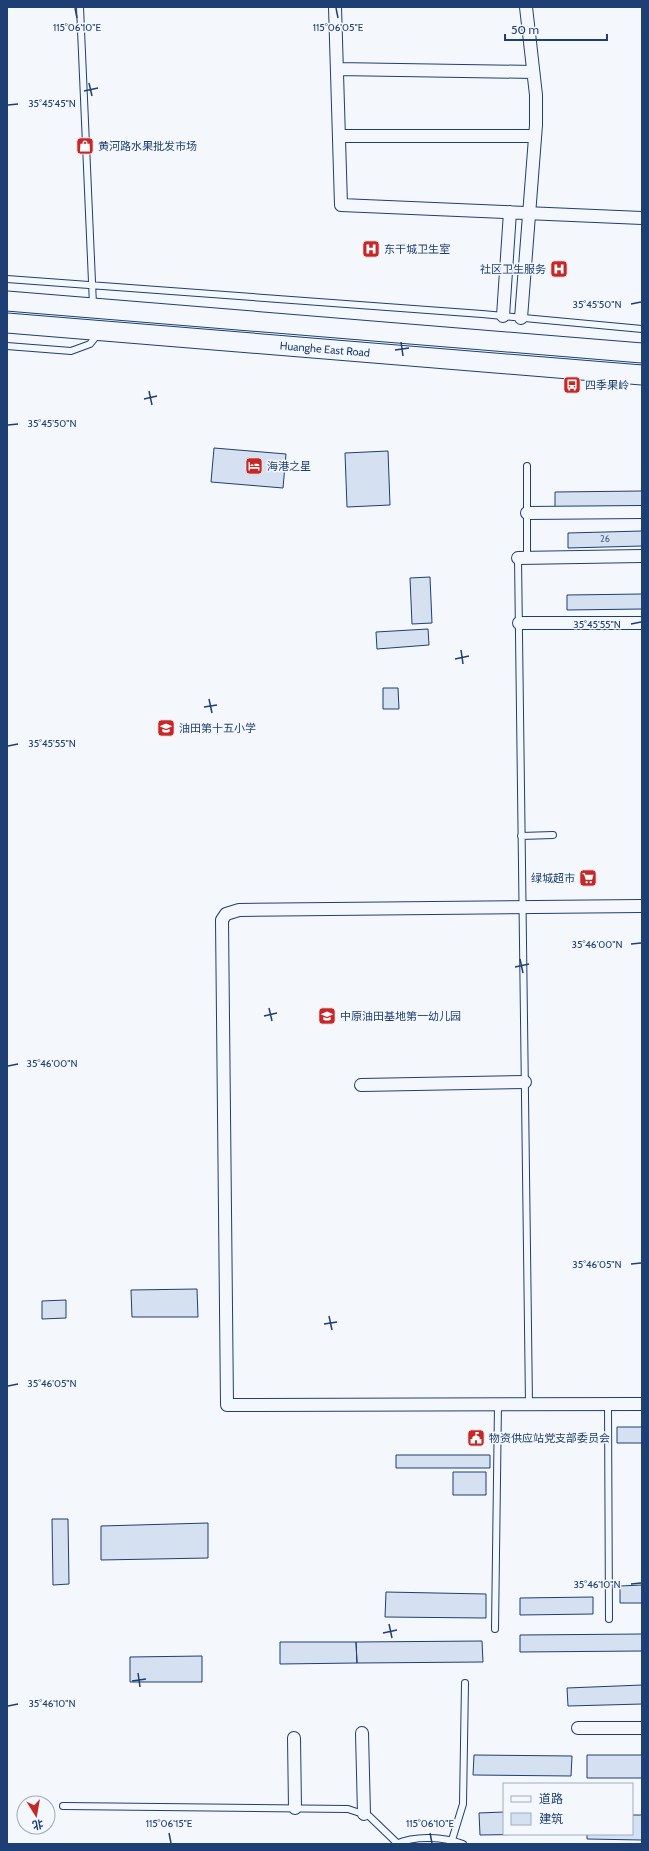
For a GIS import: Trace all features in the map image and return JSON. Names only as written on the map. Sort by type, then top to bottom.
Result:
[{"type":"main road","name":"Huanghe East Road","points":[[7,301],[642,353]]},
{"type":"main road","name":"Huanghe East Road","points":[[7,323],[642,375]]},
{"type":"street","points":[[336,7],[341,205],[642,218]]},
{"type":"street","points":[[521,318],[530,213],[536,95],[526,7]]},
{"type":"street","points":[[337,69],[533,72]]},
{"type":"street","points":[[339,136],[535,136]]},
{"type":"street","points":[[503,316],[510,212]]},
{"type":"street","points":[[527,513],[642,512]]},
{"type":"street","points":[[522,557],[642,556]]},
{"type":"street","points":[[519,623],[642,622]]},
{"type":"street","points":[[642,906],[240,910],[226,914],[222,920],[227,1405],[642,1404]]},
{"type":"street","points":[[361,1085],[525,1082]]},
{"type":"street","points":[[578,1728],[642,1728]]},
{"type":"street","points":[[362,1733],[364,1814]]},
{"type":"street","points":[[294,1738],[295,1808]]},
{"type":"lane","points":[[80,7],[94,308]]},
{"type":"lane","points":[[7,279],[503,316],[642,329]]},
{"type":"lane","points":[[7,346],[71,351],[90,344],[100,331]]},
{"type":"lane","points":[[527,466],[527,513],[522,557],[519,623],[529,1404]]},
{"type":"lane","points":[[521,836],[553,835]]},
{"type":"lane","points":[[495,1629],[498,1404]]},
{"type":"lane","points":[[608,1404],[609,1619]]},
{"type":"lane","points":[[452,1840],[463,1804],[465,1683]]},
{"type":"lane","points":[[63,1806],[348,1809],[369,1816],[385,1829],[397,1844],[425,1838],[452,1840],[463,1844]]},
{"type":"building","points":[[214,448],[286,454],[283,488],[211,482]]},
{"type":"building","points":[[388,451],[390,505],[347,507],[345,453]]},
{"type":"building","points":[[642,491],[642,507],[555,509],[555,492]]},
{"type":"building","points":[[642,531],[642,546],[568,548],[568,533]]},
{"type":"building","points":[[430,577],[432,623],[412,624],[410,578]]},
{"type":"building","points":[[642,594],[642,609],[567,610],[567,595]]},
{"type":"building","points":[[428,629],[429,645],[377,649],[376,632]]},
{"type":"building","points":[[383,688],[398,688],[399,709],[383,709]]},
{"type":"building","points":[[197,1289],[198,1317],[132,1317],[131,1290]]},
{"type":"building","points":[[66,1300],[66,1318],[42,1319],[42,1301]]},
{"type":"building","points":[[617,1427],[642,1427],[642,1443],[617,1443]]},
{"type":"building","points":[[396,1455],[490,1455],[490,1468],[396,1468]]},
{"type":"building","points":[[453,1472],[486,1472],[486,1495],[453,1495]]},
{"type":"building","points":[[52,1519],[68,1519],[69,1584],[53,1585]]},
{"type":"building","points":[[208,1523],[208,1558],[101,1560],[101,1526]]},
{"type":"building","points":[[642,1585],[642,1603],[620,1603],[620,1586]]},
{"type":"building","points":[[386,1592],[486,1594],[486,1618],[385,1617]]},
{"type":"building","points":[[593,1597],[593,1614],[520,1615],[520,1598]]},
{"type":"building","points":[[642,1634],[642,1651],[520,1652],[520,1635]]},
{"type":"building","points":[[482,1641],[483,1662],[357,1663],[356,1642]]},
{"type":"building","points":[[280,1642],[356,1642],[357,1663],[280,1664]]},
{"type":"building","points":[[202,1656],[202,1682],[130,1682],[130,1657]]},
{"type":"building","points":[[642,1685],[642,1704],[568,1706],[567,1688]]},
{"type":"building","points":[[474,1755],[572,1756],[571,1776],[473,1775]]},
{"type":"building","points":[[587,1755],[642,1755],[642,1778],[587,1778]]},
{"type":"building","points":[[503,1812],[503,1835],[480,1835],[479,1813]]},
{"type":"building","points":[[633,1815],[642,1815],[642,1840],[587,1839],[587,1835],[633,1835]]},
{"type":"place","name":"黄河路水果批发市场","points":[[85,146]]},
{"type":"place","name":"东干城卫生室","points":[[371,249]]},
{"type":"place","name":"社区卫生服务","points":[[559,269]]},
{"type":"place","name":"四季果岭","points":[[572,385]]},
{"type":"place","name":"海港之星","points":[[254,466]]},
{"type":"place","name":"油田第十五小学","points":[[166,728]]},
{"type":"place","name":"绿城超市","points":[[588,878]]},
{"type":"place","name":"中原油田基地第一幼儿园","points":[[327,1016]]},
{"type":"place","name":"物资供应站党支部委员会","points":[[476,1438]]}]
